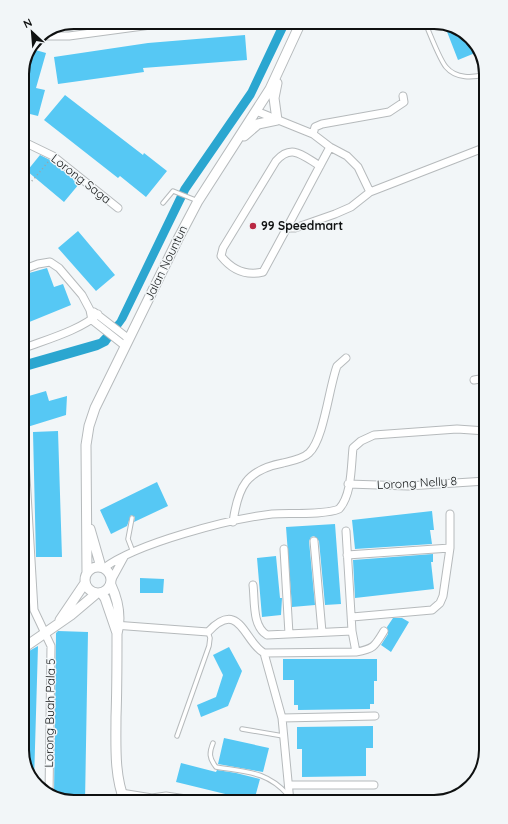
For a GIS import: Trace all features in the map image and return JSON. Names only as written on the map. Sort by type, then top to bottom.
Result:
[{"type":"street","points":[[52,36],[69,36],[119,29]]},
{"type":"street","name":"Jalan Nountun","points":[[85,584],[87,573],[88,522],[86,445],[89,426],[95,408],[198,201],[270,89],[298,29]]},
{"type":"street","points":[[277,120],[274,98],[280,68]]},
{"type":"street","points":[[313,134],[315,127],[322,124],[390,112],[404,102],[403,96]]},
{"type":"street","points":[[256,111],[313,134],[330,147],[353,161],[370,192]]},
{"type":"street","points":[[235,144],[258,124],[277,120]]},
{"type":"street","name":"Lorong Saga","points":[[29,144],[53,156],[118,208]]},
{"type":"street","points":[[320,166],[295,152],[287,151],[281,154],[223,248],[221,256],[228,264],[242,272],[254,274],[263,272],[287,228],[320,166],[330,147]]},
{"type":"street","points":[[287,228],[294,228],[334,214],[350,207],[370,192],[479,150]]},
{"type":"street","points":[[29,267],[50,262],[59,268],[82,296],[90,310],[92,320],[102,328],[127,342]]},
{"type":"street","points":[[90,310],[98,314],[127,342]]},
{"type":"street","points":[[29,346],[92,320],[98,314]]},
{"type":"street","points":[[233,522],[237,495],[243,484],[250,477],[258,470],[293,461],[309,453],[319,435],[337,366],[346,358]]},
{"type":"street","points":[[474,380],[479,379]]},
{"type":"street","points":[[87,573],[93,568],[103,567],[115,560],[133,553],[206,528],[271,514],[336,511],[343,505],[348,484],[353,448],[361,441],[374,435],[457,429],[479,431]]},
{"type":"street","name":"Lorong Nelly 8","points":[[348,484],[408,486],[479,481]]},
{"type":"street","points":[[352,617],[432,610],[440,602],[443,596],[450,548],[450,514]]},
{"type":"street","name":"Jalan Nountun","points":[[88,522],[103,567],[110,572],[111,582],[118,604],[116,748],[121,793]]},
{"type":"street","name":"Lorong Buah Pala 5","points":[[29,527],[34,610],[51,646],[49,787]]},
{"type":"street","points":[[346,531],[352,631],[356,652]]},
{"type":"street","points":[[314,541],[322,632]]},
{"type":"street","points":[[284,548],[289,634]]},
{"type":"street","points":[[347,555],[450,548]]},
{"type":"street","points":[[29,644],[99,593],[111,582],[125,557]]},
{"type":"street","points":[[57,625],[85,584],[90,590],[99,593],[105,598],[117,628],[208,632],[217,623],[233,621],[246,631],[256,649],[264,653],[356,652],[370,650],[384,631]]},
{"type":"street","points":[[253,585],[258,625],[261,632],[267,635],[352,631]]},
{"type":"street","points":[[264,653],[282,718],[290,795]]},
{"type":"street","points":[[282,718],[375,716]]},
{"type":"street","points":[[289,785],[374,785]]},
{"type":"street","points":[[121,793],[130,795]]},
{"type":"lane","points":[[428,29],[445,67],[452,72],[470,78],[479,76]]},
{"type":"lane","points":[[163,203],[173,191],[177,191],[198,201]]},
{"type":"lane","points":[[132,518],[128,539],[133,553]]},
{"type":"lane","points":[[177,736],[209,646],[210,638],[208,632]]},
{"type":"lane","points":[[242,729],[284,736]]},
{"type":"lane","points":[[213,743],[210,752],[210,760],[216,767],[264,776],[277,783],[286,795]]},
{"type":"path","points":[[29,183],[53,156]]},
{"type":"water","points":[[277,29],[287,29],[254,97],[189,191],[126,320],[108,345],[98,350],[29,370],[29,359],[99,339],[117,320],[181,187],[248,90]]},
{"type":"building","points":[[447,31],[464,40],[474,54],[458,60]]},
{"type":"building","points":[[245,35],[247,60],[143,68],[144,72],[58,84],[54,57],[148,43]]},
{"type":"building","points":[[35,52],[46,53],[36,88],[45,90],[38,116],[29,114],[29,71],[32,57]]},
{"type":"building","points":[[65,95],[143,155],[144,153],[167,171],[146,197],[120,176],[118,178],[44,120]]},
{"type":"building","points":[[40,155],[50,160],[79,184],[64,202],[29,173],[29,169]]},
{"type":"building","points":[[78,231],[115,275],[96,291],[58,248]]},
{"type":"building","points":[[47,268],[54,287],[63,284],[71,305],[29,322],[29,273]]},
{"type":"building","points":[[46,391],[49,401],[67,396],[66,415],[29,426],[29,396]]},
{"type":"building","points":[[58,431],[62,557],[36,557],[33,432]]},
{"type":"building","points":[[157,482],[168,506],[134,522],[135,517],[131,515],[127,526],[111,534],[100,510]]},
{"type":"building","points":[[432,511],[434,530],[430,530],[432,544],[355,549],[352,520]]},
{"type":"building","points":[[335,524],[341,604],[325,605],[319,541],[314,536],[311,537],[309,541],[315,605],[292,607],[286,527]]},
{"type":"building","points":[[433,554],[433,562],[431,562],[434,589],[355,598],[353,560]]},
{"type":"building","points":[[276,556],[280,598],[282,598],[281,615],[262,617],[257,558]]},
{"type":"building","points":[[140,578],[164,579],[163,593],[140,593]]},
{"type":"building","points":[[393,618],[402,618],[409,622],[391,652],[381,645],[388,634],[387,627]]},
{"type":"building","points":[[58,631],[88,632],[85,795],[71,795],[54,790],[56,633]]},
{"type":"building","points":[[38,646],[34,771],[31,764],[29,750],[29,651]]},
{"type":"building","points":[[229,647],[242,671],[228,706],[201,717],[197,705],[216,697],[223,675],[213,655]]},
{"type":"building","points":[[283,659],[377,659],[377,681],[374,681],[374,704],[370,704],[370,709],[298,710],[298,705],[294,705],[294,680],[283,680]]},
{"type":"building","points":[[373,726],[373,748],[366,748],[366,776],[302,777],[302,749],[297,749],[297,727]]},
{"type":"building","points":[[224,738],[269,748],[263,772],[218,764]]},
{"type":"building","points":[[181,763],[216,772],[217,770],[236,773],[260,779],[256,795],[229,795],[176,782]]},
{"type":"building","points":[[370,794],[370,795],[302,795]]},
{"type":"place","name":"99 Speedmart","points":[[253,226]]}]
